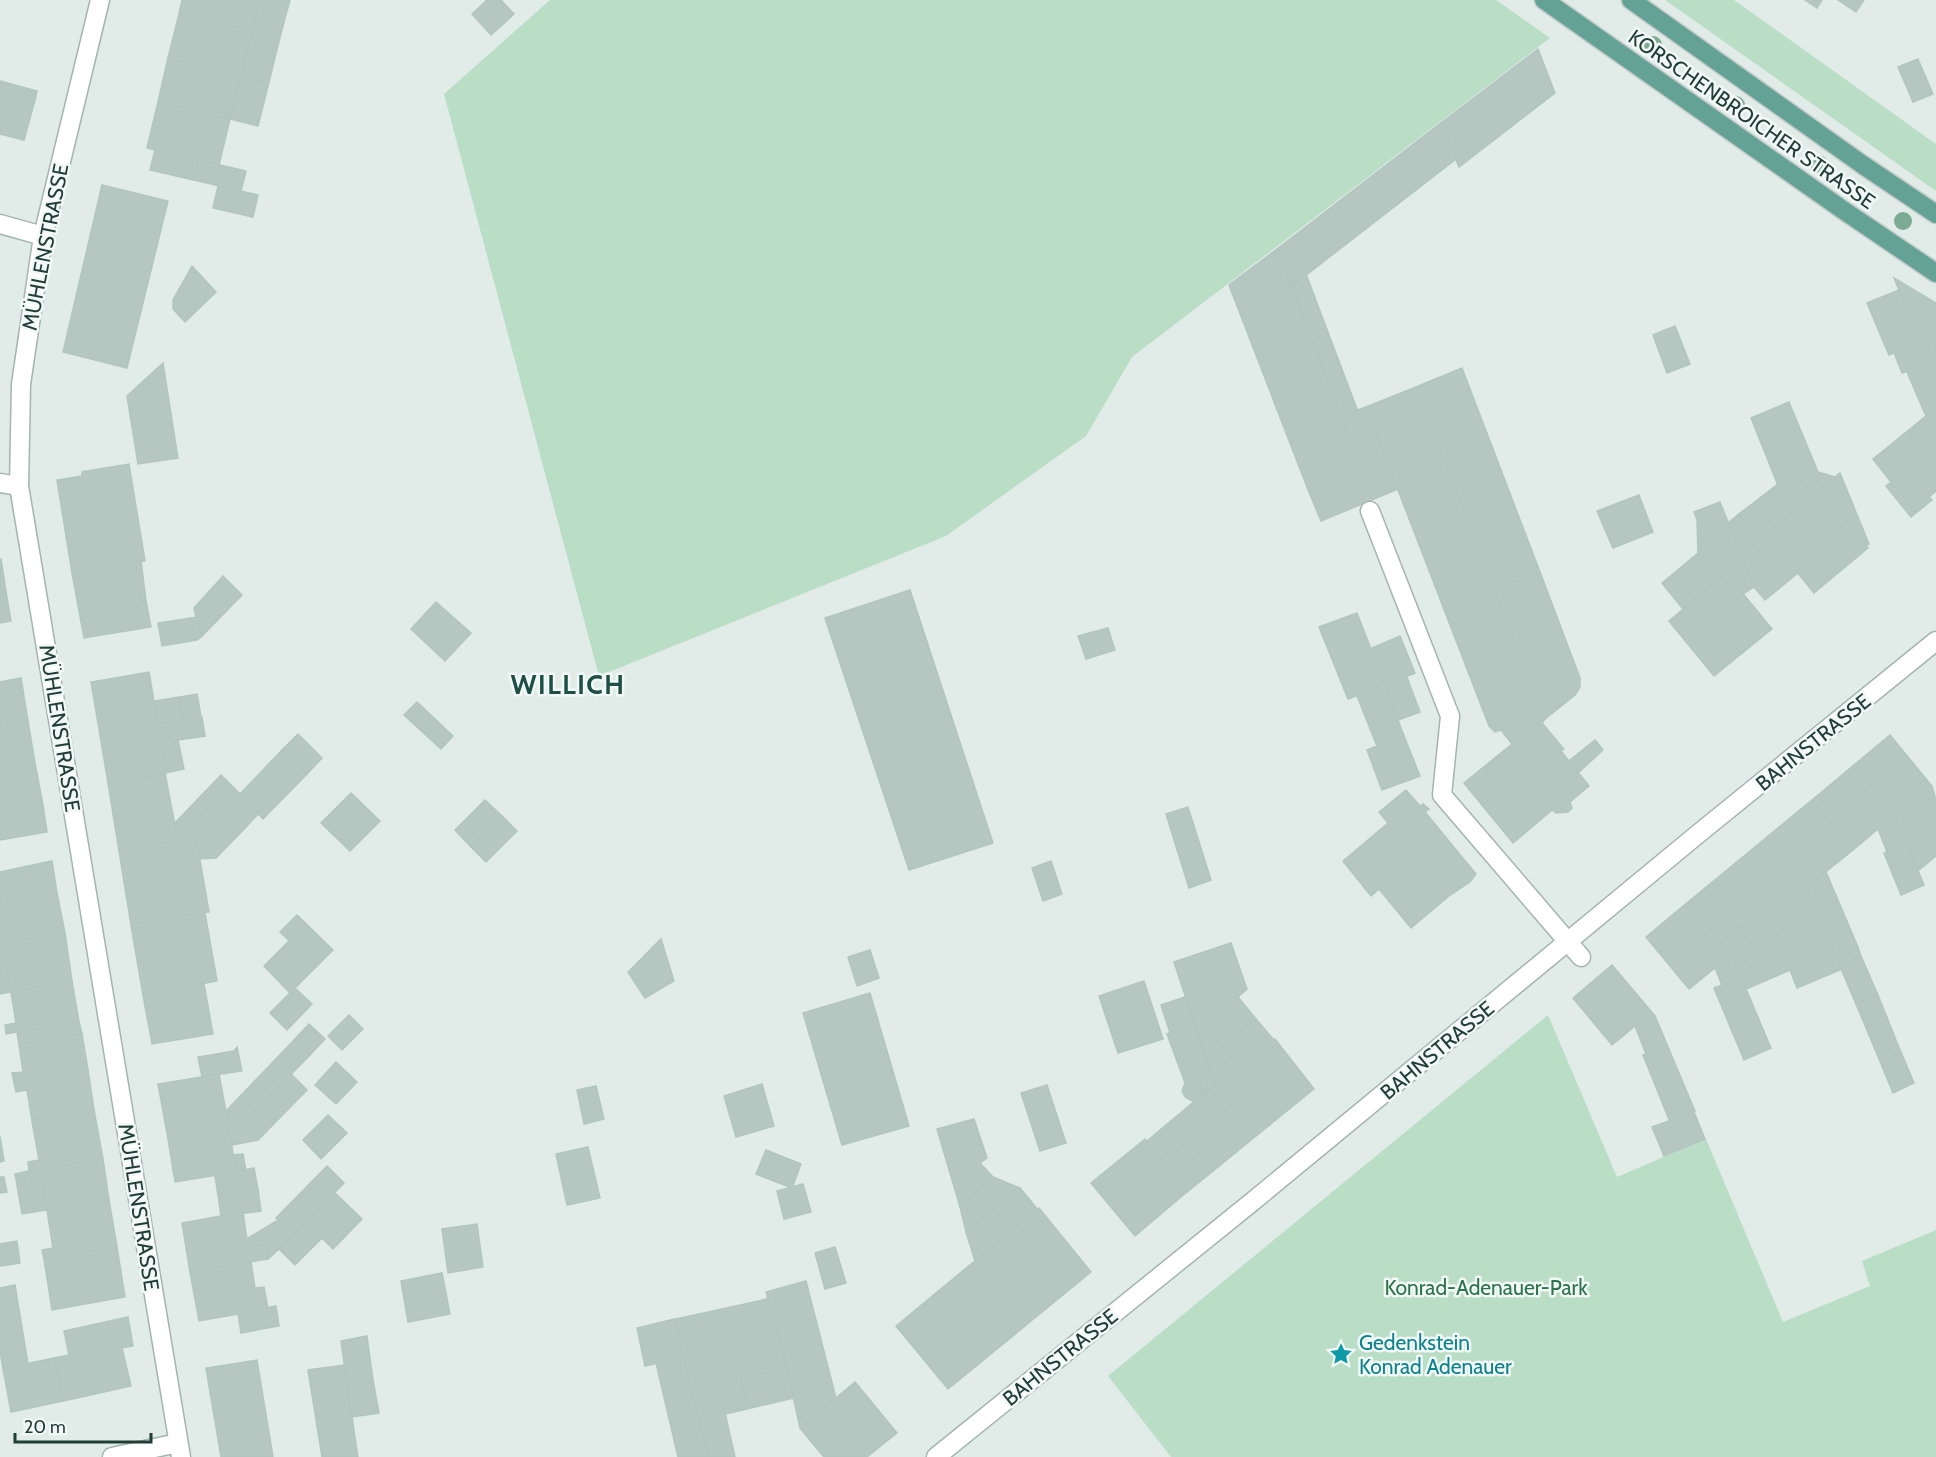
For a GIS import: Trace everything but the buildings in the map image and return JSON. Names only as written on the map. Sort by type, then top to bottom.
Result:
[{"type":"main road","name":"KORSCHENBROICHER STRASSE","points":[[1544,0],[1936,273]]},
{"type":"main road","name":"KORSCHENBROICHER STRASSE","points":[[1631,0],[1863,165],[1936,214]]},
{"type":"street","name":"MÜHLENSTRASSE","points":[[100,0],[43,236],[21,384],[19,486],[180,1450]]},
{"type":"street","points":[[0,224],[43,236]]},
{"type":"street","points":[[0,483],[19,486]]},
{"type":"street","points":[[1370,511],[1450,716],[1443,795],[1581,957]]},
{"type":"street","name":"BAHNSTRASSE","points":[[936,1457],[1936,641]]},
{"type":"street","points":[[112,1457],[180,1450]]},
{"type":"green space","points":[[550,0],[1496,0],[1550,38],[1132,357],[1086,436],[946,536],[599,676],[444,94]]},
{"type":"green space","points":[[1665,0],[1734,0],[1936,144],[1936,191]]},
{"type":"green space","name":"Konrad-Adenauer-Park","points":[[1548,1015],[1617,1177],[1706,1139],[1783,1322],[1870,1286],[1862,1261],[1936,1230],[1936,1457],[1171,1457],[1108,1376]]},
{"type":"place","name":"Gedenkstein Konrad Adenauer","points":[[1341,1354]]},
{"type":"district","name":"WILLICH","points":[[568,684]]}]
